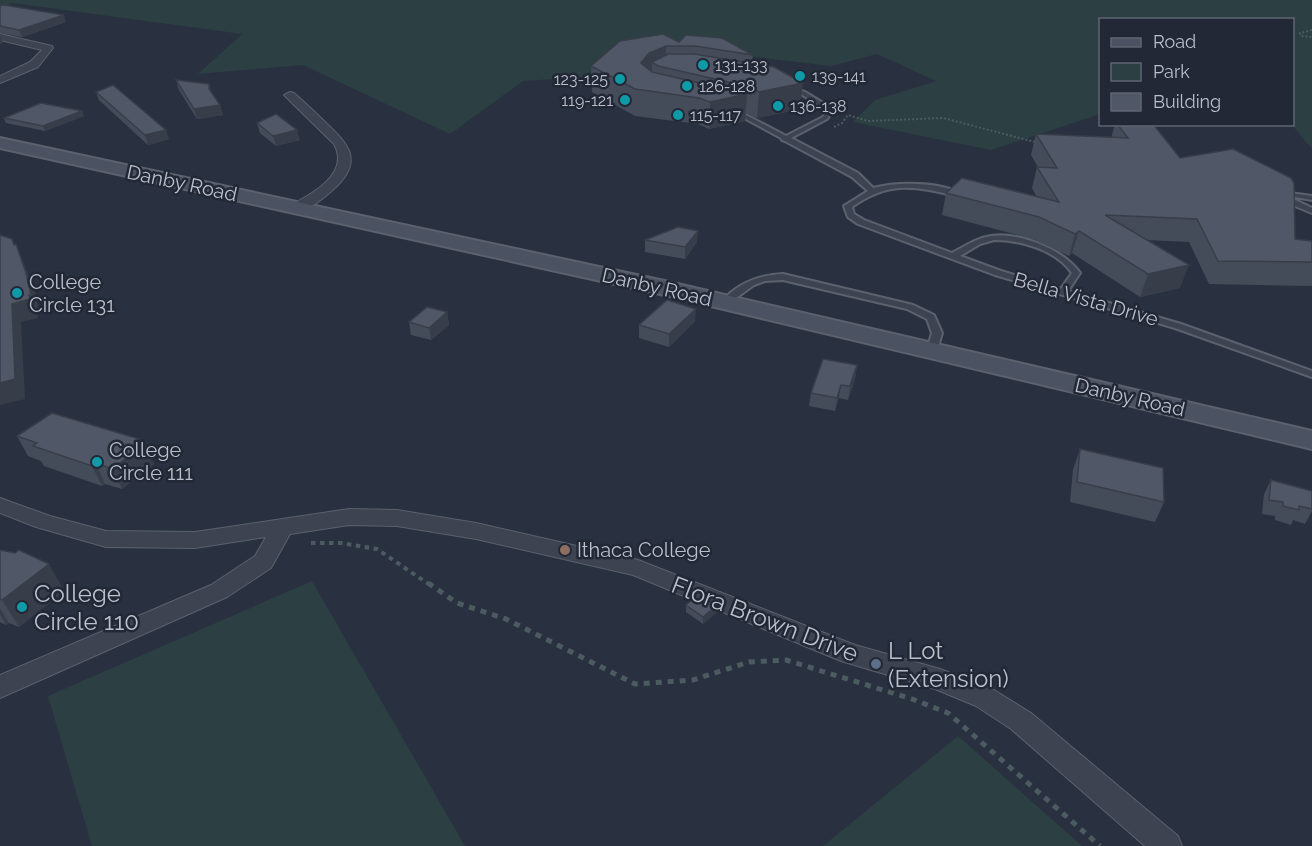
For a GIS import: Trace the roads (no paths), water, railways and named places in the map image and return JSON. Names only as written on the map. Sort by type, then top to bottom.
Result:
[{"type":"main road","name":"Danby Road","points":[[0,143],[725,302],[1312,440]]},
{"type":"street","points":[[0,37],[48,48],[45,56],[35,64],[0,80]]},
{"type":"street","points":[[290,95],[339,142],[346,158],[343,169],[326,188],[296,208]]},
{"type":"street","name":"Flora Brown Drive","points":[[0,505],[44,522],[106,539],[195,540],[278,535],[349,517],[397,518],[476,531],[638,568],[850,654],[940,680],[985,698],[1021,721],[1167,846]]},
{"type":"street","points":[[0,687],[219,591],[263,562],[278,535]]},
{"type":"lane","points":[[781,89],[803,93],[830,109],[825,118],[784,139]]},
{"type":"lane","points":[[728,112],[746,117],[855,175],[871,190],[889,185],[922,187],[966,196]]},
{"type":"lane","name":"Bella Vista Drive","points":[[871,190],[848,206],[851,215],[861,222],[952,257],[1178,326],[1312,374]]},
{"type":"lane","points":[[1312,198],[1293,195],[1288,200],[1301,208],[1312,211]]},
{"type":"lane","points":[[952,257],[983,241],[1006,238],[1021,241],[1060,257],[1073,267],[1076,273],[1063,292]]},
{"type":"lane","points":[[725,302],[740,289],[764,277],[783,277],[910,307],[931,317],[937,333],[932,350]]},
{"type":"place","name":"131-133","points":[[703,65]]},
{"type":"place","name":"139-141","points":[[800,76]]},
{"type":"place","name":"123-125","points":[[620,79]]},
{"type":"place","name":"126-128","points":[[687,86]]},
{"type":"place","name":"119-121","points":[[625,100]]},
{"type":"place","name":"136-138","points":[[778,106]]},
{"type":"place","name":"115-117","points":[[678,115]]},
{"type":"place","name":"College Circle 131","points":[[17,293]]},
{"type":"place","name":"College Circle 111","points":[[97,462]]},
{"type":"place","name":"Ithaca College","points":[[565,550]]},
{"type":"place","name":"College Circle 110","points":[[22,607]]},
{"type":"place","name":"L Lot (Extension)","points":[[876,664]]}]
